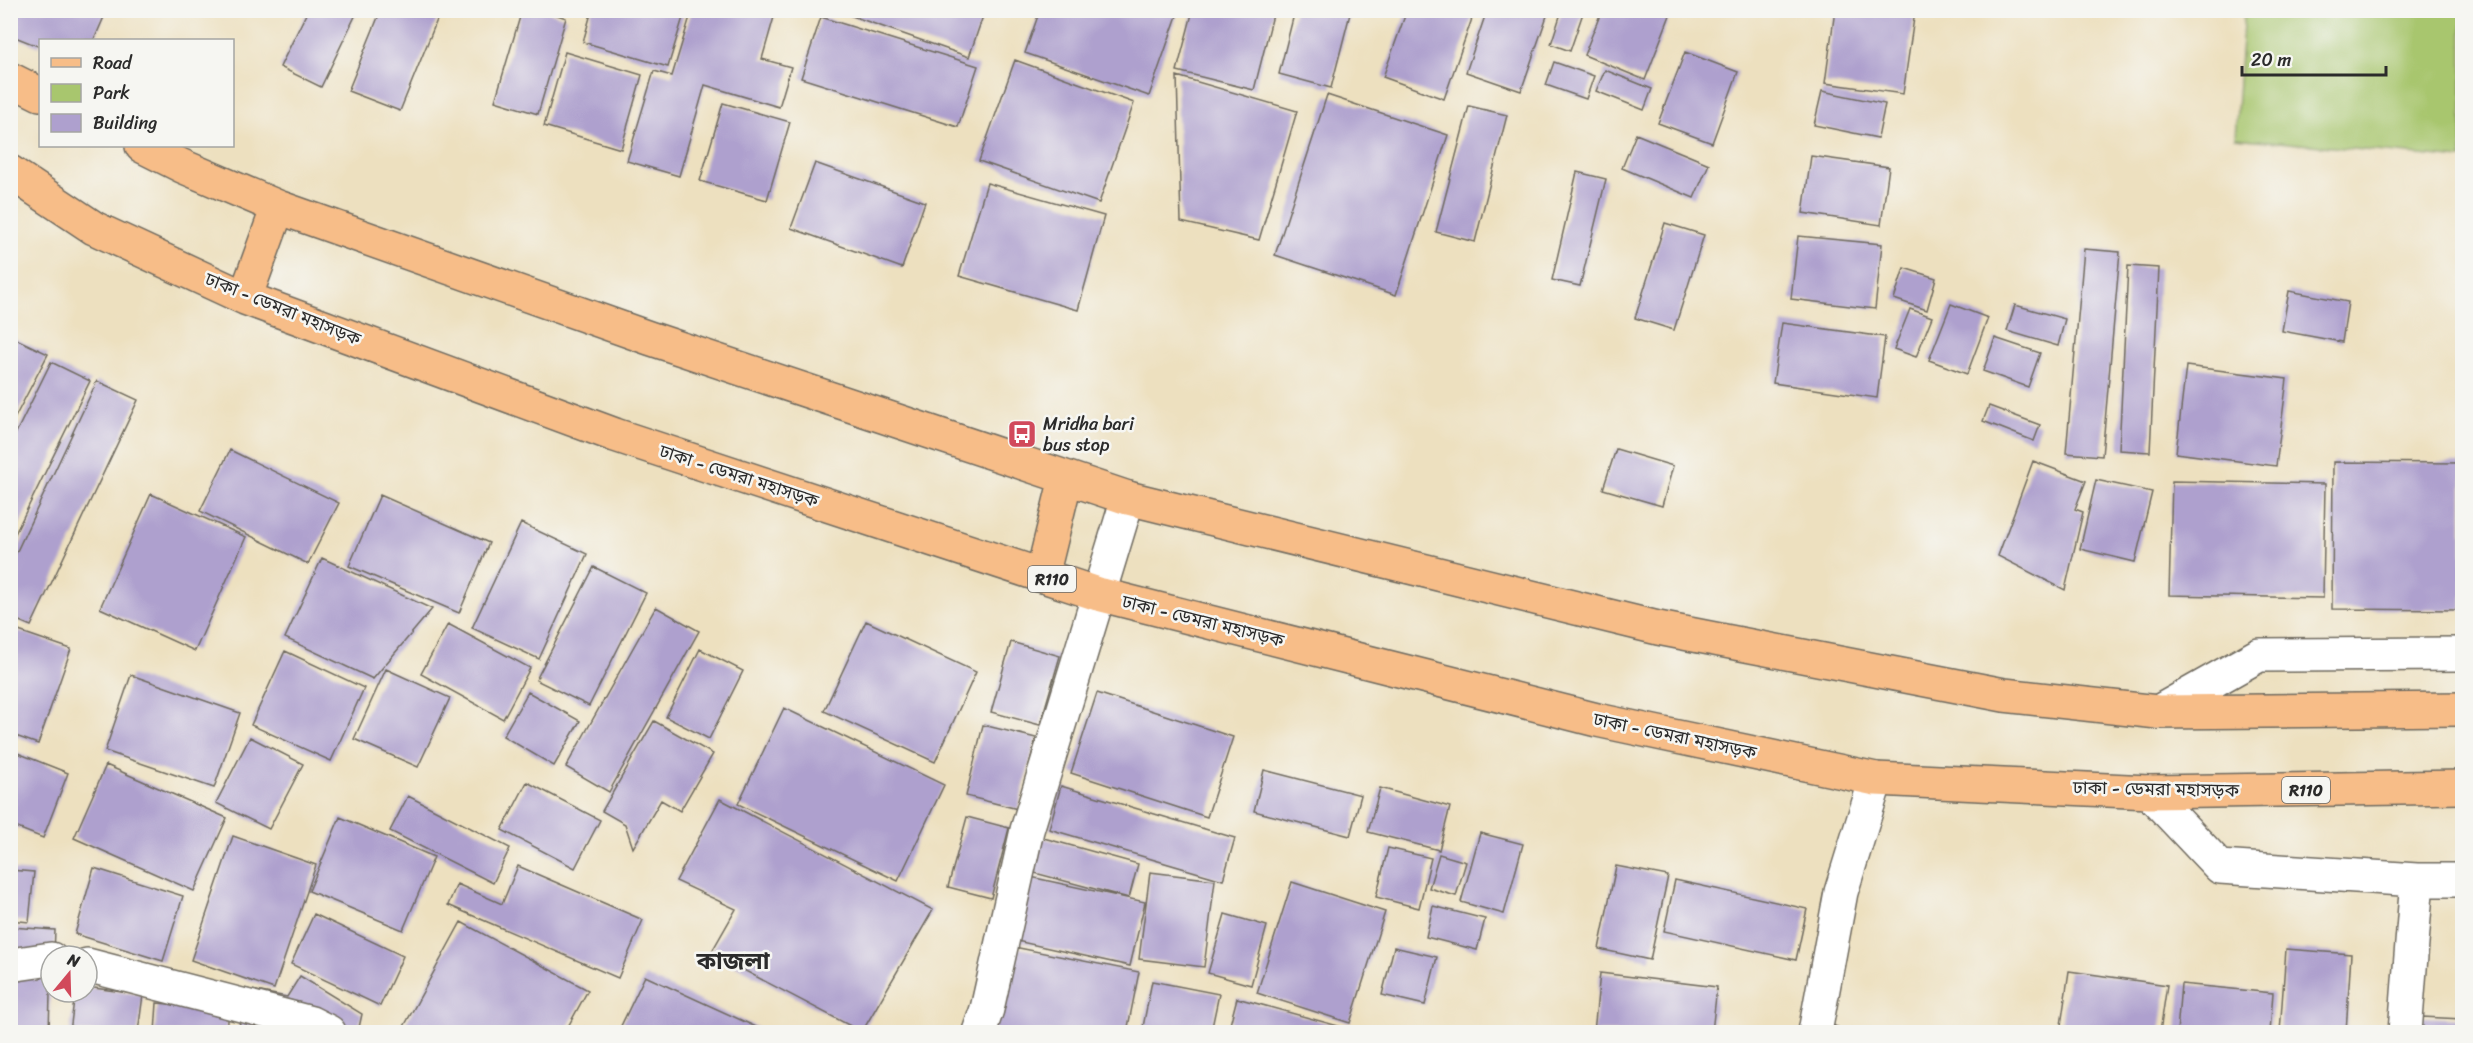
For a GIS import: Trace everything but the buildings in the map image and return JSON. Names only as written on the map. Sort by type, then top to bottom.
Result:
[{"type":"main road","points":[[10,79],[39,94]]},
{"type":"main road","points":[[144,147],[182,166],[278,207],[649,338],[1128,498],[1658,628],[2004,696],[2158,712],[2463,709]]},
{"type":"main road","name":"ঢাকা - ডেমরা মহাসড়ক","points":[[10,172],[94,228],[245,298],[615,435],[1098,594],[1597,720],[1876,779],[2149,792],[2463,787]]},
{"type":"main road","points":[[245,298],[278,207]]},
{"type":"main road","points":[[1041,576],[1066,478]]},
{"type":"street","points":[[979,1032],[987,1009],[1027,830],[1128,498]]},
{"type":"street","points":[[2158,712],[2259,655],[2463,654]]},
{"type":"street","points":[[1815,1032],[1841,892],[1876,779]]},
{"type":"street","points":[[2149,792],[2220,867],[2417,880],[2463,880]]},
{"type":"street","points":[[2405,1032],[2417,880]]},
{"type":"street","points":[[10,965],[39,961]]},
{"type":"street","points":[[99,967],[311,1023],[329,1032]]},
{"type":"green space","points":[[2244,11],[2462,11],[2462,159],[2235,138]]},
{"type":"place","name":"Mridha bari bus stop","points":[[1022,434]]},
{"type":"district","name":"কাজলা","points":[[733,961]]}]
